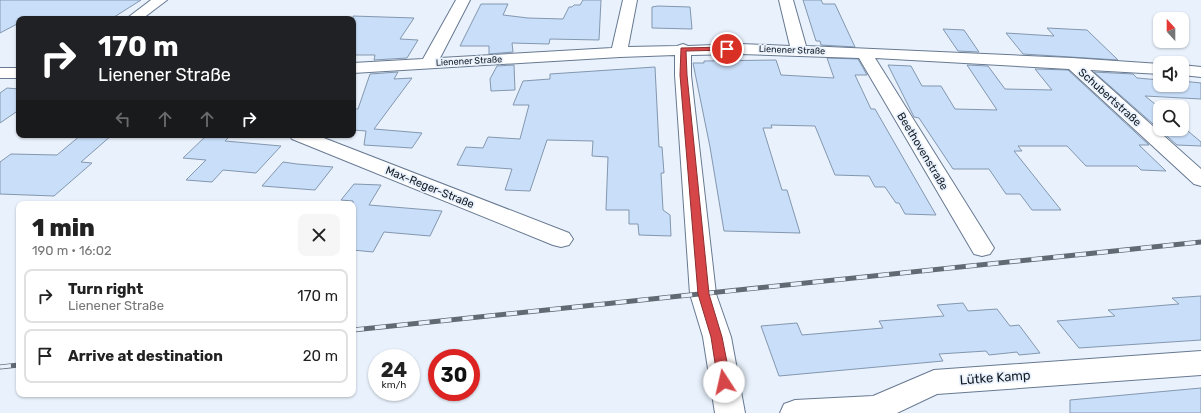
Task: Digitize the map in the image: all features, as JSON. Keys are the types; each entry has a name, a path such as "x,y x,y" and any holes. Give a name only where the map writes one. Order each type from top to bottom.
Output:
{"street":[{"path":"137,16 160,0"},
{"path":"428,63 463,0"},
{"path":"620,52 630,0"},
{"path":"786,0 800,50"},
{"path":"683,49 683,75 704,294 717,337 730,413"},
{"name":"Lienener Straße","path":"356,68 683,49 800,50 1072,63 1153,69"},
{"name":"Beethovenstraße","path":"864,53 982,248"},
{"name":"Schubertstraße","path":"1072,63 1201,180"},
{"path":"1189,71 1201,72"},
{"path":"0,73 16,73"},
{"name":"Max-Reger-Straße","path":"307,138 561,239"},
{"name":"Lütke Kamp","path":"795,413 875,410 934,382 1201,363"}],"building":[{"path":"0,0 141,0 116,16 16,16 16,25 0,33"},
{"path":"583,0 601,0 599,40 550,39 549,44 512,43 513,52 489,54 489,46 460,46 481,4 508,4 503,15 528,18 563,19 569,7 580,5"},
{"path":"803,0 821,0 823,4 835,4 855,47 821,45 820,41 816,41"},
{"path":"652,7 690,7 692,29 652,28"},
{"path":"356,16 414,18 400,39 418,40 407,58 374,60 375,55 356,55"},
{"path":"1047,28 1087,30 1118,60 1023,54 1006,33 1054,36"},
{"path":"943,29 964,30 979,52 958,51"},
{"path":"827,58 858,59 867,75 855,75 871,109 875,109 936,215 905,214 899,203 896,203 885,187 875,187 869,176 835,175 815,126 771,125 772,128 763,128 782,190 787,190 800,233 724,231 710,147 693,63 704,63 704,61 776,60 781,75 834,78"},
{"path":"514,65 515,90 491,91 490,79 497,66"},
{"path":"888,65 911,66 922,86 941,86 955,109 997,110 967,65 988,66 1005,89 1052,90 1035,69 1068,70 1149,145 1139,145 1166,171 1141,170 1137,166 1086,166 1067,146 1018,146 1022,151 1014,151 1061,210 1032,210 1020,194 1006,194 989,169 953,169 919,118 914,117"},
{"path":"655,67 659,147 662,147 664,173 661,173 663,210 670,215 671,236 639,235 638,224 629,224 629,210 606,210 608,157 592,156 593,141 547,140 530,191 505,190 512,169 457,165 466,147 483,148 488,137 520,139 529,105 513,105 523,81 550,79 550,74"},
{"path":"398,72 394,79 412,78 374,129 422,133 412,148 364,145 366,131 356,130 356,109 358,109 370,74"},
{"path":"1094,72 1133,74 1137,78 1153,79 1153,92 1189,92 1189,82 1201,83 1201,99 1145,96 1153,102 1153,124"},
{"path":"7,88 16,89 16,112 0,123 0,93"},
{"path":"1189,132 1201,142 1201,146 1177,145 1167,136 1189,136"},
{"path":"77,138 109,138 81,162 92,163 54,196 0,194 0,162 11,154 57,155"},
{"path":"204,138 228,138 225,141 281,146 256,173 223,170 212,182 186,180 206,160 183,158"},
{"path":"283,162 333,167 315,190 262,186"},
{"path":"354,184 381,185 369,205 442,211 430,236 384,232 373,252 356,250 356,201 341,200"},
{"path":"1201,296 1201,340 1079,348 1057,321 1115,316 1108,310 1179,304 1172,298"},
{"path":"963,303 968,311 997,309 1010,326 1019,325 1040,353 1019,355 1017,352 989,355 986,351 939,354 943,361 779,376 761,326 797,323 802,335 883,328 879,321 944,316 937,305"},
{"path":"1201,388 1201,413 1070,413 1070,400"}],"railway":[{"path":"356,330 1201,242"},
{"path":"0,367 16,365"}],"route":[{"path":"724,382 717,337 704,294 702,280 683,75 683,49 727,49"}]}
